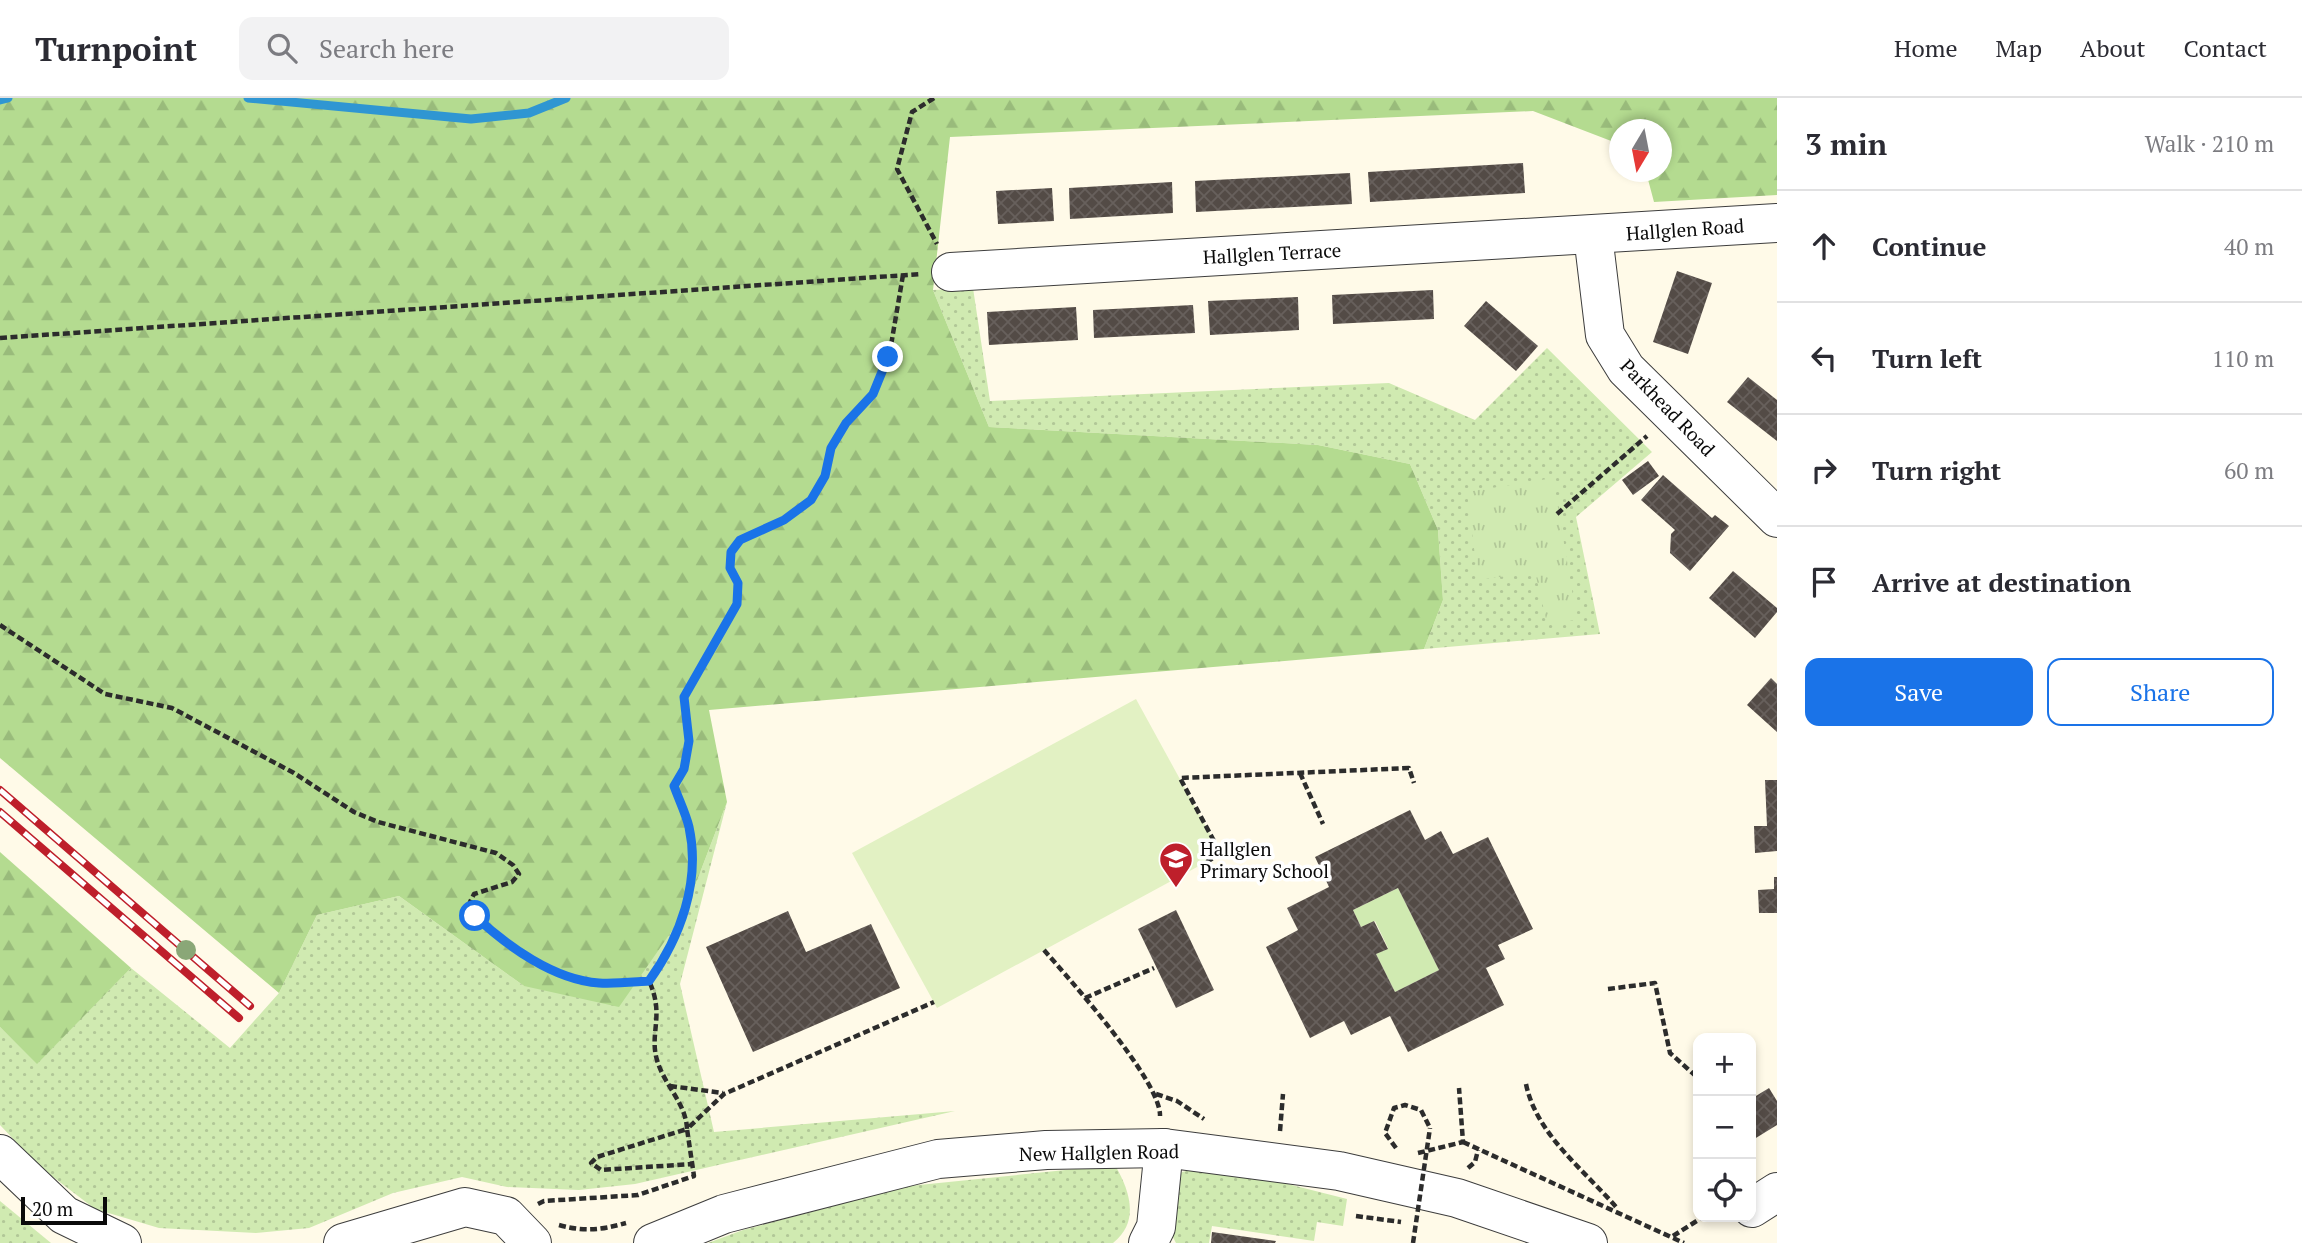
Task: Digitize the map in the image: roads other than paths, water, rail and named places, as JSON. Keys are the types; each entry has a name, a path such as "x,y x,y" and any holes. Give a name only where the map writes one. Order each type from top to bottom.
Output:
{"street":[{"name":"Hallglen Road","path":"1593,235 1777,223"},
{"name":"Hallglen Terrace","path":"951,272 1593,235"},
{"name":"Parkhead Road","path":"1593,235 1605,335 1626,369 1777,518"},
{"name":"New Hallglen Road","path":"653,1243 724,1214 938,1159 1162,1136 1339,1171 1457,1198 1588,1243"},
{"path":"1148,1243 1156,1227 1162,1136"},
{"path":"0,1154 64,1215 122,1243"},
{"path":"1756,1205 1777,1192"},
{"path":"343,1243 465,1207 506,1216 532,1226"}],"waterway":[{"path":"0,100 8,98"},
{"path":"248,98 471,119 529,113 566,98"}],"railway":[{"path":"0,790 250,1006"},
{"path":"0,812 239,1018"}],"place":[{"name":"Hallglen Primary School","path":"1176,889"}]}
